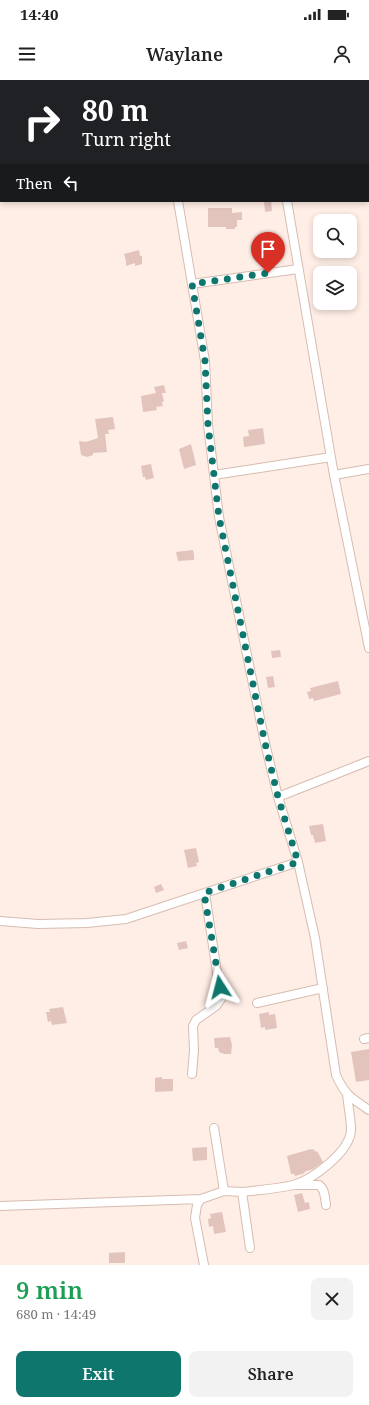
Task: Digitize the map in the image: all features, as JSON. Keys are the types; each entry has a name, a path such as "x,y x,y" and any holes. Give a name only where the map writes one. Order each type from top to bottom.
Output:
{"street":[{"path":"178,202 205,361 208,425 221,525 265,743 278,797 298,862 315,938 336,1075 347,1094 353,1100 369,1110"},
{"path":"287,202 330,457 369,648"},
{"path":"192,284 298,269"},
{"path":"214,475 330,457"},
{"path":"334,475 369,469"},
{"path":"278,797 369,761"},
{"path":"0,921 38,924 87,923 126,919 298,862"},
{"path":"192,1074 194,1050 193,1026 196,1020 216,1006 221,999 204,893"},
{"path":"257,1003 323,988"},
{"path":"294,1185 317,1173 329,1164 345,1146 351,1132 347,1094"},
{"path":"214,1128 224,1191"},
{"path":"0,1206 201,1199 224,1191 242,1192 294,1185 322,1186 326,1205"},
{"path":"242,1192 250,1248"},
{"path":"201,1199 197,1205 195,1218 204,1265"}],"building":[{"path":"264,202 271,202 272,211 265,212"},
{"path":"208,208 232,208 232,213 242,212 242,220 237,220 237,227 235,227 235,229 226,229 226,227 208,227"},
{"path":"139,250 140,256 142,256 142,264 135,266 135,263 126,266 124,254"},
{"path":"164,385 166,393 162,393 164,401 162,402 163,406 156,407 157,410 143,412 141,396 156,393 154,387"},
{"path":"113,417 115,429 108,430 109,434 105,434 107,452 93,453 93,455 87,457 81,455 79,441 86,442 98,438 95,419"},
{"path":"263,428 265,444 244,447 243,437 249,436 248,430"},
{"path":"191,444 196,465 184,469 179,449"},
{"path":"151,464 154,478 146,480 145,477 143,477 141,466"},
{"path":"193,550 194,560 178,561 176,552"},
{"path":"280,650 281,657 272,658 271,651"},
{"path":"273,676 275,687 268,688 266,677"},
{"path":"338,681 341,694 314,701 313,698 309,699 307,692 311,691 310,688"},
{"path":"323,824 326,841 315,843 309,826"},
{"path":"196,848 199,862 196,863 197,866 188,868 184,850"},
{"path":"161,884 164,890 156,893 154,887"},
{"path":"186,941 188,948 179,950 177,943"},
{"path":"63,1007 67,1023 52,1025 51,1021 48,1022 46,1012 50,1012 49,1009"},
{"path":"269,1012 269,1015 275,1014 277,1028 265,1030 265,1027 261,1028 259,1014"},
{"path":"230,1037 232,1045 231,1054 224,1054 219,1052 218,1048 215,1048 214,1038"},
{"path":"369,1049 369,1080 356,1082 351,1052"},
{"path":"162,1077 162,1079 173,1079 173,1091 155,1092 155,1078"},
{"path":"207,1147 207,1160 193,1161 192,1148"},
{"path":"314,1149 315,1152 317,1151 323,1162 313,1169 304,1172 305,1173 295,1176 294,1174 291,1174 287,1156"},
{"path":"302,1193 305,1203 309,1202 310,1209 298,1212 294,1195"},
{"path":"222,1212 226,1232 214,1234 213,1226 209,1227 208,1219 211,1218 210,1214"},
{"path":"125,1252 125,1263 109,1263 109,1253"}],"route":[{"path":"220,987 204,893 298,862 278,797 265,743 219,517 208,425 205,361 192,284 268,273"}]}
